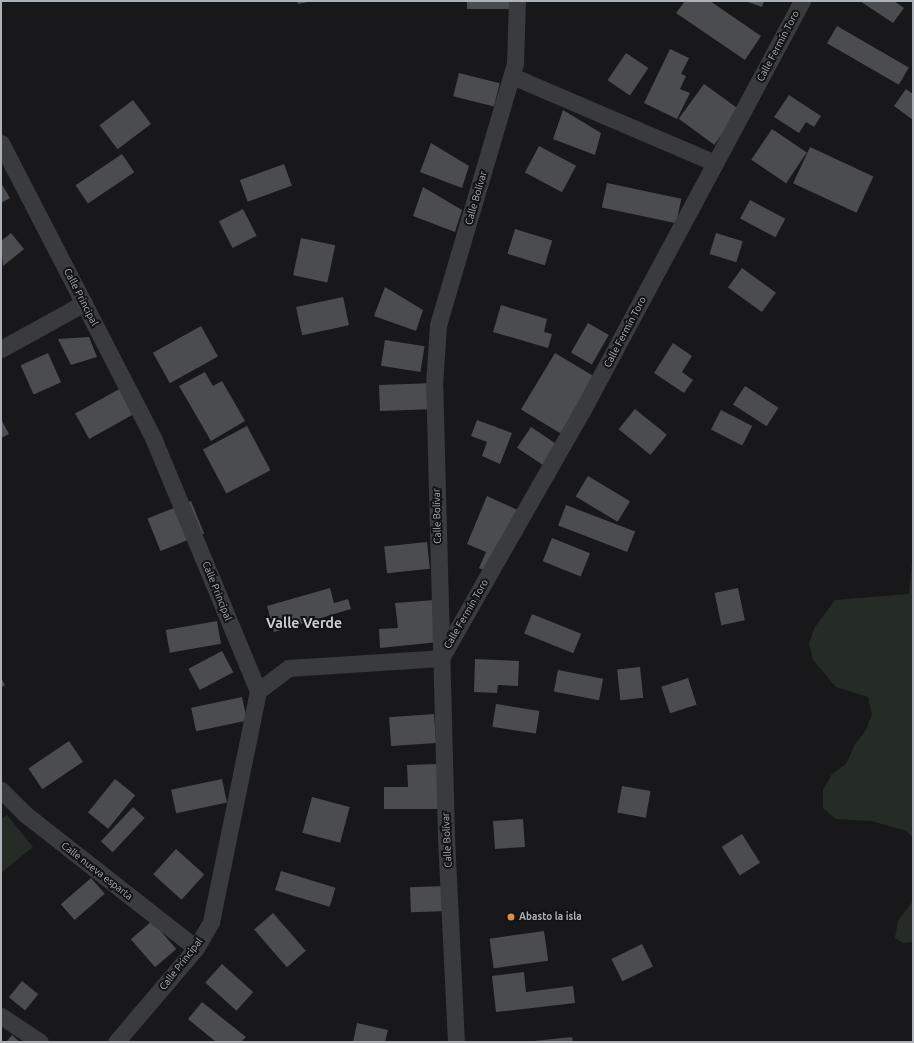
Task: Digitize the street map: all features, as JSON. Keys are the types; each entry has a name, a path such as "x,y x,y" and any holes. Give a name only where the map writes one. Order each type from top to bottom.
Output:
{"street":[{"name":"Calle Bolívar","path":"456,1042 446,835 434,385 438,325 515,64 517,1"},
{"name":"Calle Fermín Toro","path":"441,658 582,413 802,1"},
{"path":"512,76 715,163"},
{"name":"Calle Principal","path":"1,143 154,440 258,691 211,922 196,948 116,1042"},
{"path":"1,349 84,303"},
{"path":"258,691 288,668 441,658"},
{"name":"Calle nueva esparta","path":"1,790 25,814 196,948"},
{"path":"1,1016 40,1042"}],"shaded area":[{"path":"912,562 913,838 907,831 871,821 836,819 823,808 823,790 832,774 846,764 855,744 866,730 872,714 868,697 836,687 813,660 809,643 815,627 835,600 909,594"},
{"path":"7,815 33,847 1,873 1,819"},
{"path":"913,901 913,942 903,943 895,938 898,921"}],"building":[{"path":"297,1 308,1 308,2 298,4"},
{"path":"467,1 517,1 517,9 467,9"},
{"path":"685,1 710,1 761,36 745,60 676,13"},
{"path":"745,1 764,1 762,7"},
{"path":"860,1 894,1 904,8 893,23"},
{"path":"837,26 909,68 899,85 827,43"},
{"path":"670,49 689,58 681,74 686,76 680,89 690,93 677,119 644,103"},
{"path":"626,53 648,68 630,95 608,80"},
{"path":"459,73 500,83 494,106 453,96"},
{"path":"704,84 740,110 714,145 679,119"},
{"path":"906,89 913,94 913,120 894,106"},
{"path":"789,95 821,116 814,127 806,122 799,133 774,117"},
{"path":"133,100 151,124 118,149 99,125"},
{"path":"563,110 601,133 595,155 553,139"},
{"path":"772,129 807,152 786,183 751,160"},
{"path":"431,143 469,166 462,188 420,172"},
{"path":"539,146 576,166 562,192 525,172"},
{"path":"810,147 873,177 857,213 793,183"},
{"path":"122,154 134,172 88,204 76,185"},
{"path":"284,164 292,186 248,202 240,180"},
{"path":"1,183 10,198 1,203"},
{"path":"607,183 681,199 676,223 602,207"},
{"path":"423,187 462,210 455,232 413,216"},
{"path":"750,200 785,219 775,237 740,219"},
{"path":"243,209 257,236 233,248 219,221"},
{"path":"515,229 552,240 545,265 507,254"},
{"path":"11,233 24,249 3,266 1,241"},
{"path":"716,233 743,241 736,262 710,254"},
{"path":"301,238 335,245 327,282 293,275"},
{"path":"742,268 776,293 762,312 728,287"},
{"path":"385,287 423,310 416,331 374,316"},
{"path":"343,297 349,325 302,335 296,307"},
{"path":"501,305 547,319 544,332 552,334 548,348 493,332"},
{"path":"588,323 609,335 592,364 571,352"},
{"path":"201,326 218,357 170,383 153,353"},
{"path":"89,337 97,357 71,365 58,339"},
{"path":"385,340 425,346 420,372 381,366"},
{"path":"673,343 692,356 682,372 693,380 684,393 654,373"},
{"path":"48,353 61,382 34,394 21,365"},
{"path":"555,353 602,381 568,438 521,410"},
{"path":"205,372 213,386 222,381 245,421 211,441 179,386"},
{"path":"132,382 146,407 89,439 75,414"},
{"path":"435,383 436,409 380,411 379,385"},
{"path":"745,386 779,408 767,426 733,404"},
{"path":"635,409 667,435 651,455 619,429"},
{"path":"721,410 752,426 742,445 711,430"},
{"path":"1,419 9,434 1,438"},
{"path":"477,420 512,433 500,464 482,456 487,442 471,436"},
{"path":"247,426 270,470 226,494 203,449"},
{"path":"531,427 564,449 550,470 517,448"},
{"path":"588,476 630,501 618,522 576,497"},
{"path":"487,496 520,511 493,574 479,568 486,552 467,544"},
{"path":"191,501 204,533 161,551 147,519"},
{"path":"566,505 635,532 627,552 558,526"},
{"path":"552,538 590,553 581,577 543,561"},
{"path":"427,542 430,569 387,573 384,546"},
{"path":"330,588 334,603 348,599 351,609 274,632 267,606"},
{"path":"738,588 745,620 721,625 715,593"},
{"path":"435,600 439,642 380,648 379,629 398,628 395,603"},
{"path":"532,614 581,634 573,653 524,633"},
{"path":"217,621 221,644 170,653 166,630"},
{"path":"222,651 233,672 200,690 188,669"},
{"path":"475,659 519,661 518,686 498,685 497,693 474,692"},
{"path":"640,667 643,698 620,700 617,669"},
{"path":"558,670 603,679 599,700 554,692"},
{"path":"1,678 5,685 1,688"},
{"path":"688,678 697,705 670,713 661,687"},
{"path":"242,697 247,720 196,731 191,708"},
{"path":"496,704 539,711 536,734 492,727"},
{"path":"434,714 436,743 391,746 389,717"},
{"path":"69,741 83,762 42,789 28,768"},
{"path":"438,764 439,809 384,809 384,787 408,787 407,765"},
{"path":"115,779 135,795 108,829 88,812"},
{"path":"222,779 227,802 176,813 171,790"},
{"path":"622,786 651,791 646,818 617,813"},
{"path":"312,797 350,807 340,843 302,833"},
{"path":"133,807 145,818 113,852 101,841"},
{"path":"523,819 525,847 495,849 493,821"},
{"path":"742,834 760,863 740,876 722,847"},
{"path":"176,849 204,874 181,900 153,874"},
{"path":"281,871 336,888 330,907 275,890"},
{"path":"91,878 105,894 75,920 61,904"},
{"path":"447,886 448,911 411,912 410,887"},
{"path":"273,913 306,951 287,967 254,929"},
{"path":"152,921 176,949 155,967 131,939"},
{"path":"544,931 548,961 494,968 490,939"},
{"path":"642,944 653,966 622,981 611,959"},
{"path":"222,964 253,992 236,1011 205,983"},
{"path":"524,972 526,992 573,986 575,1003 496,1012 492,976"},
{"path":"22,981 38,994 25,1011 9,997"},
{"path":"202,1002 246,1037 241,1042 216,1042 188,1019"},
{"path":"357,1023 388,1030 385,1042 353,1042"},
{"path":"12,1035 20,1042 6,1042"},
{"path":"572,1037 573,1042 534,1042 534,1041"}],"place":[{"name":"Abasto la isla","path":"511,917"}],"district":[{"name":"Valle Verde","path":"304,623"}]}
